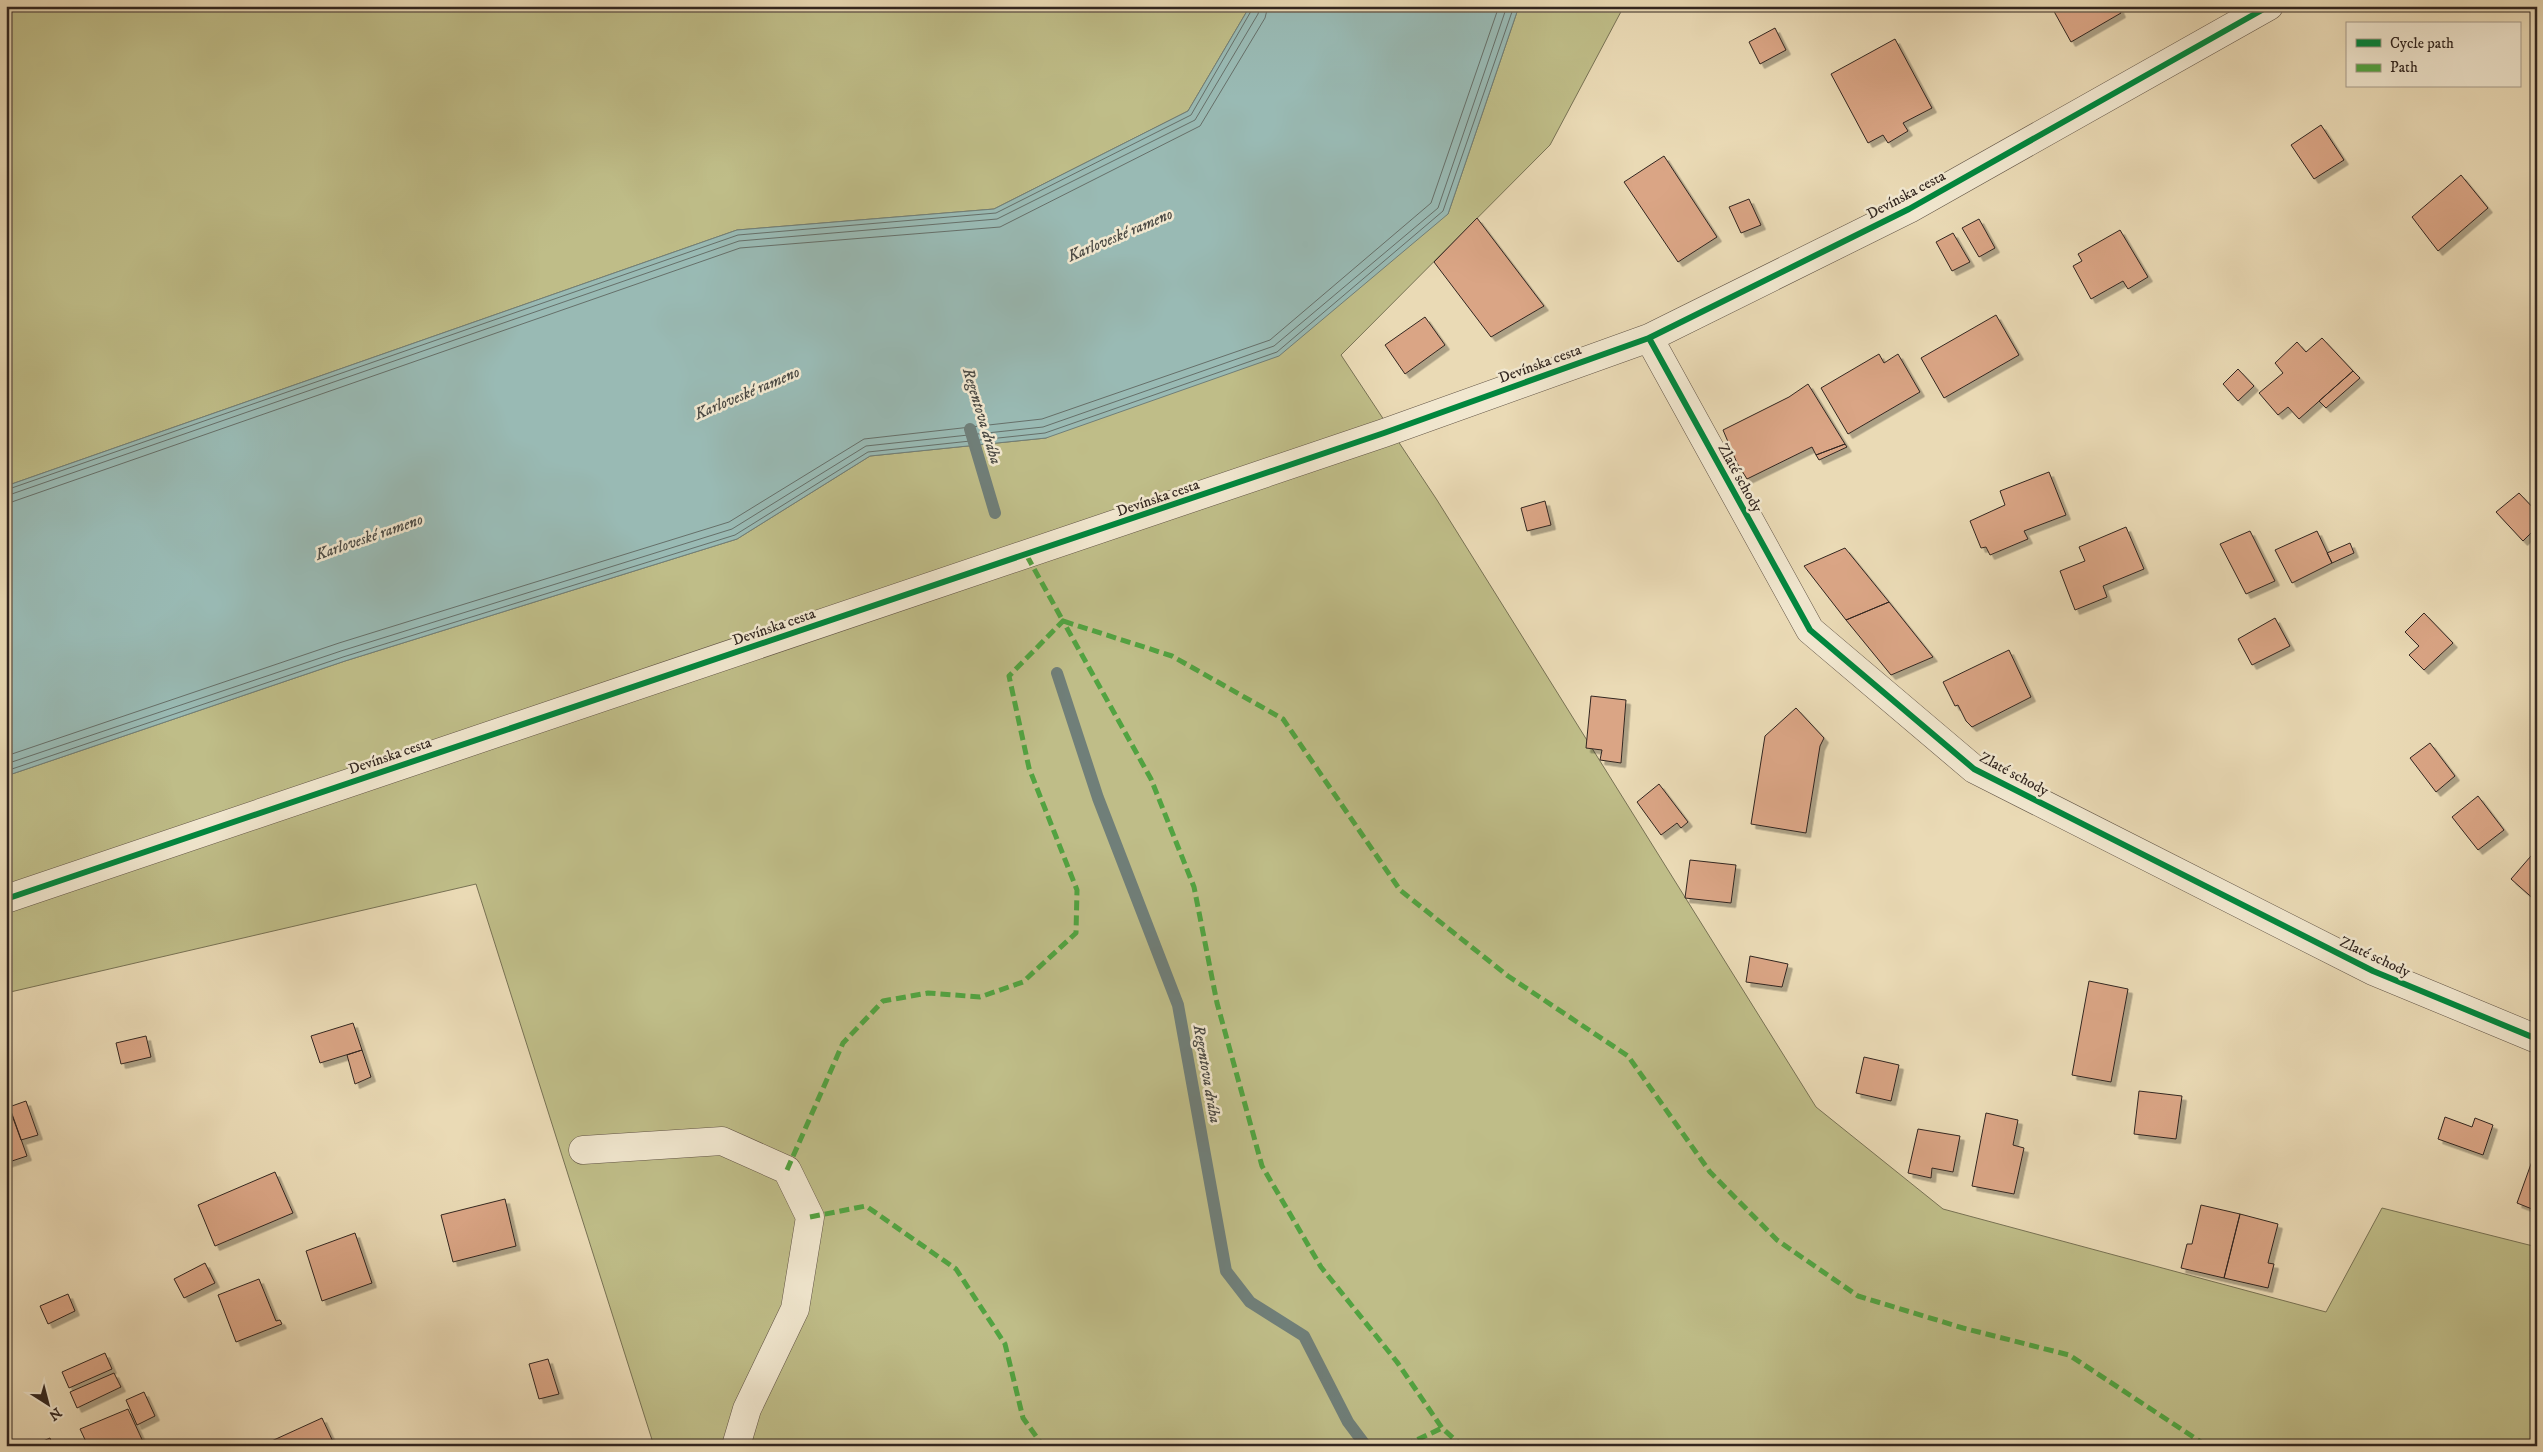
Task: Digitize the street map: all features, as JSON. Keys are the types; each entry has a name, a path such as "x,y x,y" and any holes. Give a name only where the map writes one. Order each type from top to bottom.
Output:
{"street":[{"name":"Devínska cesta","path":"6,899 1177,504 1384,433 1649,338 1909,209 2269,6"},
{"name":"Zlaté schody","path":"1649,338 1810,630 1974,769 2372,971 2537,1039"},
{"path":"583,1150 722,1141 787,1170 810,1217 795,1309 747,1409 736,1446"}],"shaded area":[{"path":"6,6 1250,6 1188,111 994,209 737,230 6,486"},
{"path":"1519,6 1624,6 1550,145 1341,355 1437,500 1816,1107 1943,1209 2326,1312 2382,1208 2537,1247 2537,1446 654,1446 476,884 6,993 6,776 345,661 737,539 870,456 1046,438 1448,214"}],"water":[{"name":"Karloveské rameno","path":"1250,6 1519,6 1448,214 1279,356 1046,438 870,456 737,539 345,661 6,776 6,486 737,230 994,209 1188,111"}],"building":[{"path":"2051,6 2118,6 2121,13 2071,42"},
{"path":"1775,28 1786,50 1760,64 1749,42"},
{"path":"1895,39 1932,108 1903,123 1908,131 1888,143 1883,135 1868,143 1831,74"},
{"path":"2321,125 2344,160 2314,179 2291,145"},
{"path":"1664,156 1717,237 1678,262 1624,182"},
{"path":"2461,175 2488,208 2438,251 2412,217"},
{"path":"1749,199 1761,225 1741,233 1729,207"},
{"path":"1477,218 1544,306 1491,337 1434,262"},
{"path":"1979,219 1995,248 1979,257 1962,228"},
{"path":"2120,230 2148,277 2128,289 2123,281 2091,299 2073,266 2082,261 2078,254"},
{"path":"1953,233 1970,262 1952,271 1936,242"},
{"path":"1996,315 2019,355 1944,398 1921,358"},
{"path":"1425,317 1445,345 1405,374 1385,345"},
{"path":"2322,338 2353,371 2299,419 2288,407 2278,415 2259,393 2283,373 2275,363 2297,342 2306,352"},
{"path":"1879,354 1884,363 1898,354 1920,392 1848,434 1821,388"},
{"path":"2238,369 2254,386 2238,401 2223,384"},
{"path":"2353,371 2360,378 2326,408 2319,401"},
{"path":"1808,384 1845,444 1816,455 1812,447 1747,479 1737,463 1723,430 1789,397"},
{"path":"1845,444 1847,447 1819,460 1816,455"},
{"path":"2049,472 2066,515 2024,531 2028,539 1990,555 1986,547 1981,548 1970,521 2005,505 2000,491"},
{"path":"2519,493 2537,512 2537,527 2523,541 2496,512"},
{"path":"1545,501 1551,525 1527,531 1521,508"},
{"path":"2126,527 2144,569 2103,586 2107,597 2075,610 2060,571 2085,561 2079,547"},
{"path":"2250,531 2275,581 2246,594 2220,544"},
{"path":"2317,531 2332,563 2292,583 2275,550"},
{"path":"2350,543 2354,553 2332,563 2327,553"},
{"path":"1845,548 1889,602 1846,620 1804,566"},
{"path":"1889,602 1933,657 1891,675 1846,620"},
{"path":"2424,613 2453,643 2424,670 2409,655 2419,646 2405,632"},
{"path":"2275,618 2290,646 2252,665 2238,639"},
{"path":"2009,650 2031,697 1972,727 1966,721 1958,705 1955,706 1943,682"},
{"path":"1591,696 1626,700 1621,763 1600,760 1602,750 1586,748"},
{"path":"1796,708 1824,738 1820,746 1806,833 1751,824 1765,736"},
{"path":"2430,743 2455,776 2436,792 2410,758"},
{"path":"1659,784 1688,822 1681,828 1677,823 1661,835 1637,802"},
{"path":"2478,796 2504,830 2478,850 2452,817"},
{"path":"2537,849 2537,902 2511,879"},
{"path":"1690,860 1736,865 1731,903 1685,898"},
{"path":"1750,956 1788,964 1782,987 1746,982"},
{"path":"2089,981 2128,989 2111,1082 2072,1075"},
{"path":"353,1023 362,1050 320,1063 311,1036"},
{"path":"146,1036 151,1057 121,1064 116,1043"},
{"path":"362,1050 371,1077 355,1084 347,1055"},
{"path":"1864,1057 1899,1065 1891,1101 1856,1093"},
{"path":"2139,1091 2182,1096 2176,1139 2134,1134"},
{"path":"6,1097 27,1156 6,1163"},
{"path":"26,1101 38,1135 21,1140 9,1107"},
{"path":"1986,1113 2018,1120 2013,1145 2024,1148 2014,1194 1972,1186"},
{"path":"2445,1117 2472,1127 2475,1118 2493,1125 2483,1155 2438,1139"},
{"path":"1918,1129 1960,1136 1953,1172 1932,1168 1931,1178 1908,1173"},
{"path":"2537,1151 2537,1211 2517,1203"},
{"path":"275,1172 293,1213 215,1246 198,1205"},
{"path":"505,1199 516,1246 453,1262 441,1215"},
{"path":"2201,1205 2240,1214 2224,1278 2181,1268 2187,1244 2192,1244"},
{"path":"2240,1214 2278,1224 2268,1263 2274,1264 2268,1288 2224,1278"},
{"path":"355,1233 372,1283 322,1301 306,1251"},
{"path":"205,1263 215,1283 184,1298 174,1279"},
{"path":"259,1279 276,1321 280,1320 282,1324 236,1342 218,1295"},
{"path":"68,1294 75,1311 48,1324 40,1306"},
{"path":"105,1353 112,1369 69,1388 62,1372"},
{"path":"548,1359 559,1394 539,1399 529,1364"},
{"path":"114,1373 121,1387 77,1408 70,1392"},
{"path":"144,1392 155,1416 137,1425 126,1400"},
{"path":"128,1409 145,1446 88,1446 80,1429"},
{"path":"322,1418 335,1446 266,1446 265,1444"},
{"path":"50,1438 53,1446 32,1446"}],"waterway":[{"name":"Regentova dráha","path":"970,429 995,513"},
{"name":"Regentova dráha","path":"1057,673 1098,798 1178,1005 1226,1271 1250,1302 1304,1336 1348,1422 1366,1446"}],"marked path":[{"path":"1027,556 1063,621 1172,656 1283,719 1400,890 1508,976 1628,1056 1710,1172 1777,1240 1858,1296 1963,1328 2069,1355 2207,1446"},
{"path":"787,1170 843,1043 883,1001 928,993 980,997 1023,982 1076,933 1077,890 1029,768 1009,676 1063,621 1151,779 1194,887 1217,1003 1262,1166 1321,1267 1397,1362 1442,1428 1462,1446"},
{"path":"810,1217 866,1206 956,1269 1005,1344 1023,1418 1043,1446"},
{"path":"1404,1446 1442,1428"}],"cycle path":[{"path":"6,899 1384,433 1649,338 1909,209 2269,6"},
{"path":"1649,338 1810,630 1974,769 2373,971 2537,1039"}]}
